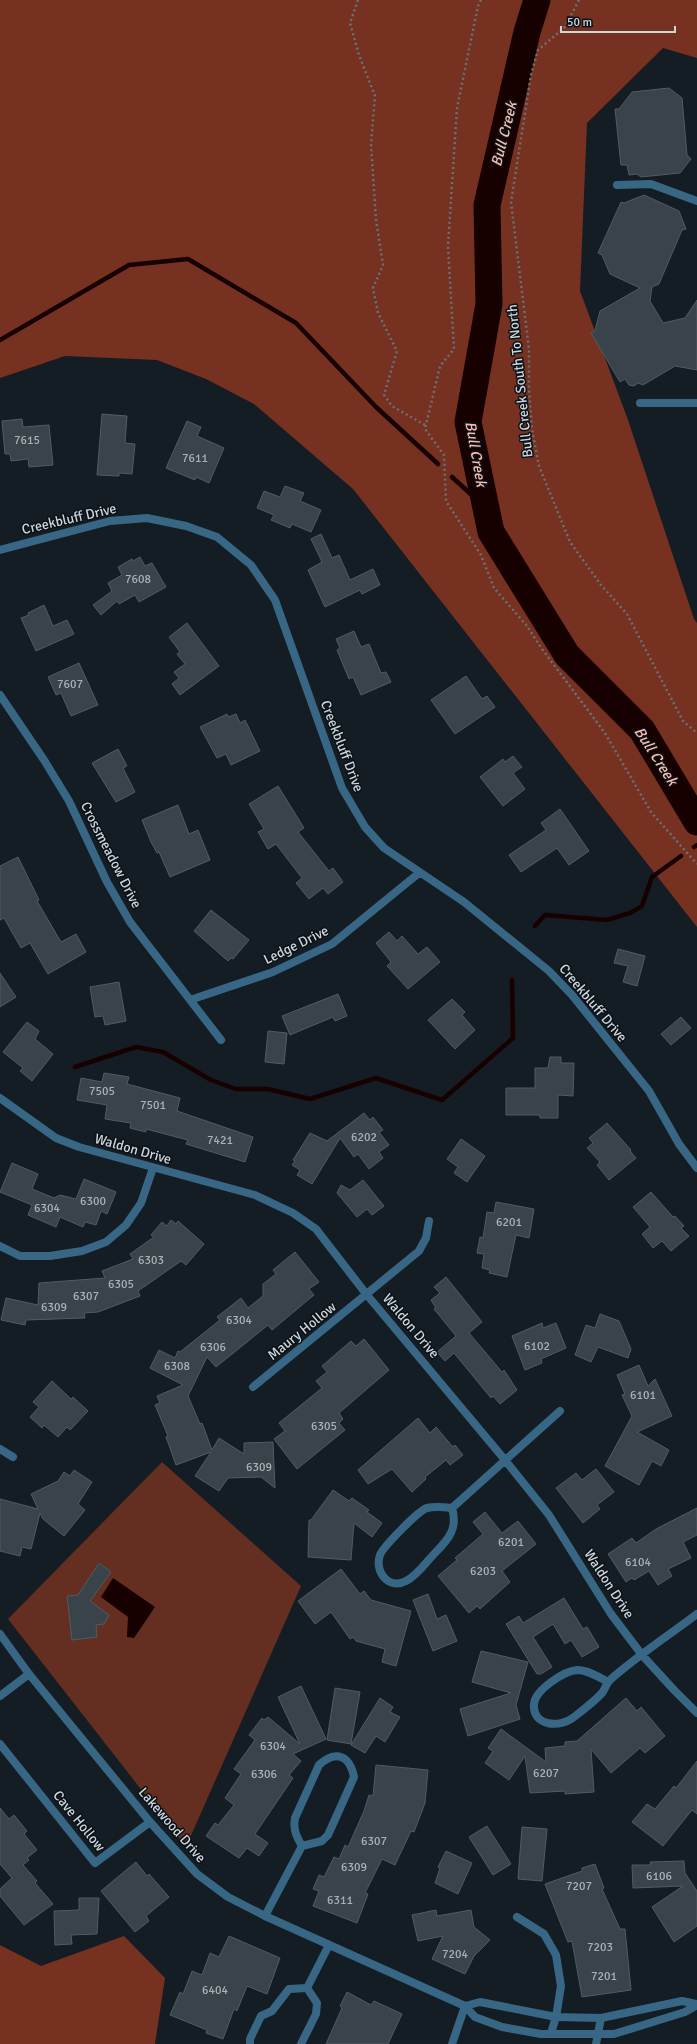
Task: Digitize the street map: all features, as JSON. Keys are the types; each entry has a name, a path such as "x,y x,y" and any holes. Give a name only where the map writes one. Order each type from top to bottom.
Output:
{"street":[{"path":"616,185 651,184 697,201"},
{"path":"640,403 697,403"},
{"name":"Creekbluff Drive","path":"0,550 110,521 147,518 186,526 217,537 251,565 275,600 342,788 353,810 365,827 384,848 464,902 549,971 572,995 649,1091 679,1144 697,1168"},
{"name":"Crossmeadow Drive","path":"0,695 44,760 69,801 107,882 130,922 221,1040"},
{"name":"Ledge Drive","path":"190,1000 273,972 332,944 420,873"},
{"name":"Waldon Drive","path":"0,1098 56,1138 79,1147 153,1168 255,1194 293,1213 316,1229 367,1295 549,1515 611,1614 642,1655 697,1713"},
{"path":"0,1246 20,1256 50,1256 82,1251 106,1242 126,1225 141,1203 153,1168"},
{"name":"Maury Hollow","path":"253,1387 419,1251 426,1238 429,1221"},
{"path":"452,1508 455,1519 449,1539 408,1580 399,1584 389,1581 381,1575 378,1566 380,1554 414,1516 426,1508 452,1508 560,1411"},
{"path":"0,1449 13,1457"},
{"path":"608,1682 588,1672 577,1670 565,1674 551,1682 537,1695 534,1702 534,1711 537,1718 548,1724 560,1724 572,1719 596,1700 608,1682 697,1614"},
{"name":"Lakewood Drive","path":"0,1634 29,1674 150,1822 197,1874 228,1897 265,1916 465,2006 475,2017 502,2027 542,2034 614,2034 685,2012 697,2004"},
{"path":"0,1696 29,1674"},
{"name":"Cave Hollow","path":"0,1744 95,1863 150,1822"},
{"path":"265,1916 302,1846 322,1841 328,1835 354,1777 352,1767 347,1760 333,1756 325,1759 319,1765 295,1818 294,1825 296,1836 302,1846"},
{"path":"517,1917 544,1934 556,1955 561,1986 556,2017 551,2034"},
{"path":"307,1988 329,1945"},
{"path":"250,2044 250,2039 261,2016 272,2011 289,1990 307,1988"},
{"path":"301,2044 316,2014 317,2002 307,1988"},
{"name":"Lakewood Drive","path":"465,2006 480,2002 556,2017 601,2018 682,2002 697,2004"},
{"path":"452,2044 465,2006"},
{"path":"596,2044 601,2018"}],"path":[{"path":"358,0 350,23 359,55 375,96 372,144 376,220 382,265 373,288 378,313 397,351 384,395 392,406 425,425"},
{"path":"482,0 478,6 457,108 448,246 454,349 440,366 424,428 444,455 446,501 481,555 494,588 528,626 542,649 605,733 651,812 697,864"},
{"name":"Bull Creek South To North","path":"579,0 564,28 538,50 531,75 511,202 529,349 529,390 532,429 539,466 570,542 597,579 627,614 682,721 697,733"}],"shaded area":[{"path":"0,0 697,0 697,58 663,48 587,123 580,291 628,420 694,619 697,623 697,927 353,489 254,404 206,379 157,360 65,356 0,378"},
{"path":"162,1462 301,1586 186,1847 8,1619"},
{"path":"113,1578 155,1607 134,1638 127,1637 128,1617 101,1597"},
{"path":"124,1936 165,1978 155,2044 0,2044 0,1945 41,1966"}],"building":[{"path":"669,88 682,98 687,155 691,159 680,173 641,177 637,174 629,175 627,165 621,165 615,109 619,109 632,92"},
{"path":"644,195 679,211 686,229 682,230 659,284 652,287 650,301 663,323 685,318 697,300 697,370 675,366 643,385 638,383 634,386 629,385 625,379 620,382 591,333 595,330 600,311 640,288 610,274 602,255 598,253 621,202 624,203"},
{"path":"102,414 127,416 125,443 135,444 132,474 119,473 119,476 97,475"},
{"path":"22,419 23,427 49,425 53,465 29,467 28,459 11,461 10,454 5,454 2,421"},
{"path":"187,421 201,427 197,436 224,448 209,483 196,477 195,480 166,468"},
{"path":"285,486 304,493 300,501 321,510 311,532 292,524 290,528 271,520 274,515 257,508 264,491 280,497"},
{"path":"321,534 332,558 339,555 350,580 373,569 380,585 362,594 360,590 325,607 308,570 322,562 311,539"},
{"path":"140,557 145,566 152,563 166,587 139,602 135,595 119,604 117,601 101,615 93,605 112,591 108,583 122,575 118,567 132,559 133,561"},
{"path":"44,605 53,626 67,620 74,634 36,651 21,618 29,615 28,613"},
{"path":"187,623 219,666 180,695 172,684 179,678 174,672 185,664 177,654 180,652 169,637"},
{"path":"354,631 361,647 369,644 381,673 386,672 391,682 361,695 353,677 349,679 337,650 340,648 336,639"},
{"path":"79,663 98,705 71,716 61,693 56,695 48,677"},
{"path":"466,676 482,699 487,696 495,707 455,734 431,700"},
{"path":"227,714 228,717 236,714 240,723 245,720 260,751 231,765 226,754 217,758 200,727"},
{"path":"118,749 127,766 123,768 135,792 116,802 92,763"},
{"path":"513,756 522,767 513,773 525,789 503,806 480,777 503,759 505,762"},
{"path":"278,786 304,828 298,832 329,871 333,868 343,882 328,894 323,888 309,899 296,883 302,878 276,844 268,849 258,832 264,829 249,804"},
{"path":"178,805 189,834 198,830 210,860 170,877 159,852 157,853 151,842 142,820"},
{"path":"560,809 589,851 569,865 557,848 521,872 509,855 546,830 541,823"},
{"path":"18,857 39,900 37,901 61,942 76,934 86,952 48,974 30,943 21,948 4,918 0,920 0,866"},
{"path":"211,910 249,940 233,959 231,958 228,961 194,931"},
{"path":"389,932 397,941 402,936 418,954 427,947 440,962 408,989 387,966 391,962 376,943"},
{"path":"618,949 645,956 637,986 623,982 628,966 614,963"},
{"path":"0,973 16,997 0,1007"},
{"path":"119,982 126,1021 105,1025 103,1016 95,1017 90,987"},
{"path":"338,994 347,1016 335,1021 333,1017 290,1035 282,1016"},
{"path":"452,999 465,1012 462,1015 475,1030 455,1049 428,1020"},
{"path":"681,1017 691,1028 671,1045 661,1034"},
{"path":"27,1022 39,1031 35,1039 53,1054 32,1081 20,1071 23,1068 3,1052"},
{"path":"268,1031 287,1033 284,1064 265,1062"},
{"path":"550,1057 561,1057 561,1063 574,1063 573,1096 558,1095 558,1118 540,1118 540,1115 506,1115 506,1088 535,1088 535,1068 548,1068"},
{"path":"104,1073 129,1077 127,1084 180,1098 177,1111 253,1137 245,1162 186,1144 188,1140 146,1129 146,1132 130,1128 131,1123 105,1119 107,1105 77,1100 81,1078 102,1082"},
{"path":"364,1113 370,1120 373,1117 383,1130 379,1132 389,1145 379,1152 383,1158 369,1169 358,1154 354,1157 340,1138 312,1184 297,1175 300,1170 292,1165 295,1161 293,1160 310,1133 327,1141"},
{"path":"607,1123 631,1150 630,1151 636,1158 609,1180 597,1165 600,1162 587,1148 593,1143 589,1138"},
{"path":"461,1139 485,1156 467,1182 454,1173 458,1167 447,1159"},
{"path":"12,1163 38,1174 32,1189 54,1198 60,1195 76,1199 84,1179 116,1192 107,1214 101,1211 96,1225 85,1222 83,1227 60,1217 56,1227 28,1215 32,1205 0,1192"},
{"path":"363,1180 384,1206 372,1215 367,1209 357,1217 337,1193 341,1185 350,1190"},
{"path":"651,1192 673,1217 675,1216 684,1226 681,1228 689,1236 671,1251 662,1241 653,1248 642,1234 650,1227 633,1207"},
{"path":"496,1202 534,1209 529,1238 516,1235 507,1277 489,1273 490,1270 482,1268 484,1254 477,1253 480,1237 483,1238 487,1212 494,1213"},
{"path":"171,1220 176,1224 178,1221 204,1244 186,1265 181,1261 138,1291 140,1296 98,1312 84,1313 85,1318 26,1320 25,1325 1,1320 6,1298 38,1305 39,1283 105,1278 102,1271 133,1259 130,1254 154,1237 151,1235 162,1222 167,1226"},
{"path":"295,1252 319,1282 309,1289 314,1295 272,1330 268,1325 216,1367 207,1357 188,1396 200,1424 202,1423 212,1450 219,1438 244,1454 244,1443 273,1442 275,1488 261,1477 228,1478 219,1491 195,1476 211,1452 176,1465 166,1437 168,1436 155,1405 160,1403 157,1396 183,1385 150,1368 159,1350 175,1358 178,1351 180,1352 220,1320 217,1317 241,1298 248,1308 263,1296 263,1284 276,1274 273,1270"},
{"path":"446,1277 482,1322 469,1333 502,1372 504,1370 517,1390 500,1404 493,1396 491,1398 454,1353 445,1361 437,1352 456,1336 434,1309 436,1308 431,1300 440,1293 434,1287"},
{"path":"600,1314 619,1321 631,1349 628,1358 598,1347 591,1362 575,1355 586,1325 595,1328"},
{"path":"542,1323 543,1328 556,1323 566,1348 541,1359 542,1363 525,1370 512,1336"},
{"path":"364,1339 389,1370 339,1413 343,1419 339,1423 345,1430 297,1469 274,1439 285,1431 279,1423 322,1388 316,1381 327,1372 322,1366 351,1341 356,1346"},
{"path":"639,1365 648,1386 655,1379 672,1416 637,1432 669,1450 661,1466 652,1461 639,1485 605,1466 632,1416 622,1395 625,1394 617,1375"},
{"path":"52,1381 71,1399 73,1397 88,1411 70,1430 67,1427 58,1437 44,1425 42,1428 30,1417 39,1407 33,1402"},
{"path":"418,1418 430,1433 436,1427 453,1447 455,1445 463,1455 450,1465 446,1460 425,1477 426,1479 412,1492 392,1469 368,1484 358,1470"},
{"path":"596,1469 614,1492 597,1505 600,1509 583,1523 556,1488 576,1473 582,1480"},
{"path":"74,1470 92,1482 78,1504 85,1510 64,1536 43,1519 40,1513 31,1549 22,1547 20,1556 0,1551 0,1499 38,1509 31,1494 58,1481 64,1472 70,1476"},
{"path":"333,1490 349,1501 352,1498 369,1510 367,1512 382,1523 372,1537 354,1523 351,1560 308,1557 309,1520 311,1520"},
{"path":"697,1508 697,1535 683,1542 691,1558 668,1569 672,1576 658,1585 649,1571 634,1580 632,1578 626,1582 608,1554 632,1538 636,1543 656,1529"},
{"path":"485,1512 502,1533 518,1521 536,1544 502,1571 510,1582 480,1609 477,1606 469,1613 438,1576 457,1560 455,1558 483,1534 473,1522"},
{"path":"99,1563 111,1572 90,1601 109,1615 104,1624 96,1625 97,1637 72,1640 67,1596 78,1595"},
{"path":"341,1569 360,1594 364,1591 371,1600 411,1611 396,1666 382,1662 385,1649 356,1641 353,1637 350,1639 331,1612 315,1624 298,1601"},
{"path":"428,1594 437,1619 446,1615 457,1641 433,1651 413,1600"},
{"path":"564,1598 583,1629 587,1627 599,1647 582,1657 571,1640 565,1644 553,1624 533,1637 552,1667 541,1674 537,1674 506,1624 519,1616 523,1623"},
{"path":"481,1651 528,1662 516,1705 520,1719 468,1736 460,1709 511,1693 472,1682"},
{"path":"301,1686 326,1739 293,1754 301,1761 289,1775 293,1778 255,1834 268,1843 259,1856 247,1848 239,1858 206,1836 215,1823 218,1825 234,1805 225,1798 241,1774 234,1769 255,1740 249,1735 262,1718 264,1720 268,1717 300,1744 278,1697"},
{"path":"335,1688 360,1692 351,1744 327,1740"},
{"path":"380,1698 393,1707 390,1712 400,1717 385,1742 376,1736 365,1753 351,1745"},
{"path":"626,1698 637,1711 641,1707 665,1736 645,1753 640,1748 611,1773 591,1749 594,1792 565,1794 565,1791 530,1793 525,1756 509,1780 485,1763 493,1751 488,1748 501,1729 546,1762 545,1748 565,1746 565,1742 577,1741"},
{"path":"697,1761 697,1814 692,1810 663,1846 632,1822 647,1804 655,1809 674,1786 676,1788"},
{"path":"376,1765 428,1770 425,1803 414,1832 411,1831 395,1865 382,1859 365,1893 368,1894 357,1923 313,1906 319,1891 313,1889 319,1875 324,1877 334,1857 339,1859 345,1845 348,1847 364,1811 369,1795 373,1796"},
{"path":"0,1808 9,1819 14,1815 27,1831 24,1834 37,1850 27,1858 29,1860 23,1865 37,1881 35,1883 53,1904 24,1925 0,1896 0,1889 12,1878 0,1864"},
{"path":"487,1826 511,1864 493,1875 469,1837"},
{"path":"522,1827 547,1829 542,1881 518,1879"},
{"path":"446,1851 472,1863 458,1894 435,1883 440,1868 438,1867"},
{"path":"684,1861 685,1873 697,1891 697,1926 674,1942 652,1907 683,1886 633,1888 632,1865 651,1865 650,1862"},
{"path":"136,1862 147,1876 149,1874 169,1897 146,1916 149,1921 135,1932 101,1891"},
{"path":"595,1864 604,1888 602,1889 620,1929 625,1929 631,1990 582,1997 572,1941 568,1942 545,1884 582,1871 582,1868"},
{"path":"79,1898 99,1898 97,1934 71,1935 72,1944 55,1945 54,1911 79,1910"},
{"path":"436,1910 437,1916 471,1910 474,1927 490,1940 474,1956 465,1974 432,1959 443,1936 418,1941 412,1915"},
{"path":"229,1936 280,1958 267,1994 247,1986 237,2011 234,2009 223,2039 206,2033 207,2030 170,2015 180,1992 183,1994 192,1971 202,1975 210,1953 219,1957"},
{"path":"347,1992 371,2005 374,2001 402,2014 388,2044 326,2044 342,2008 340,2006"}],"waterway":[{"name":"Bull Creek","path":"537,0 527,32 487,205 489,304 468,422 491,532 567,655 642,730 697,822"},
{"path":"0,340 129,265 188,259 296,323 376,407 438,464"},
{"path":"452,477 486,508"},
{"path":"535,926 545,915 607,920 630,913 642,906 652,877 681,856"},
{"path":"75,1067 136,1047 163,1052 211,1080 236,1089 268,1089 310,1099 376,1078 442,1100 513,1038 512,980"}]}
